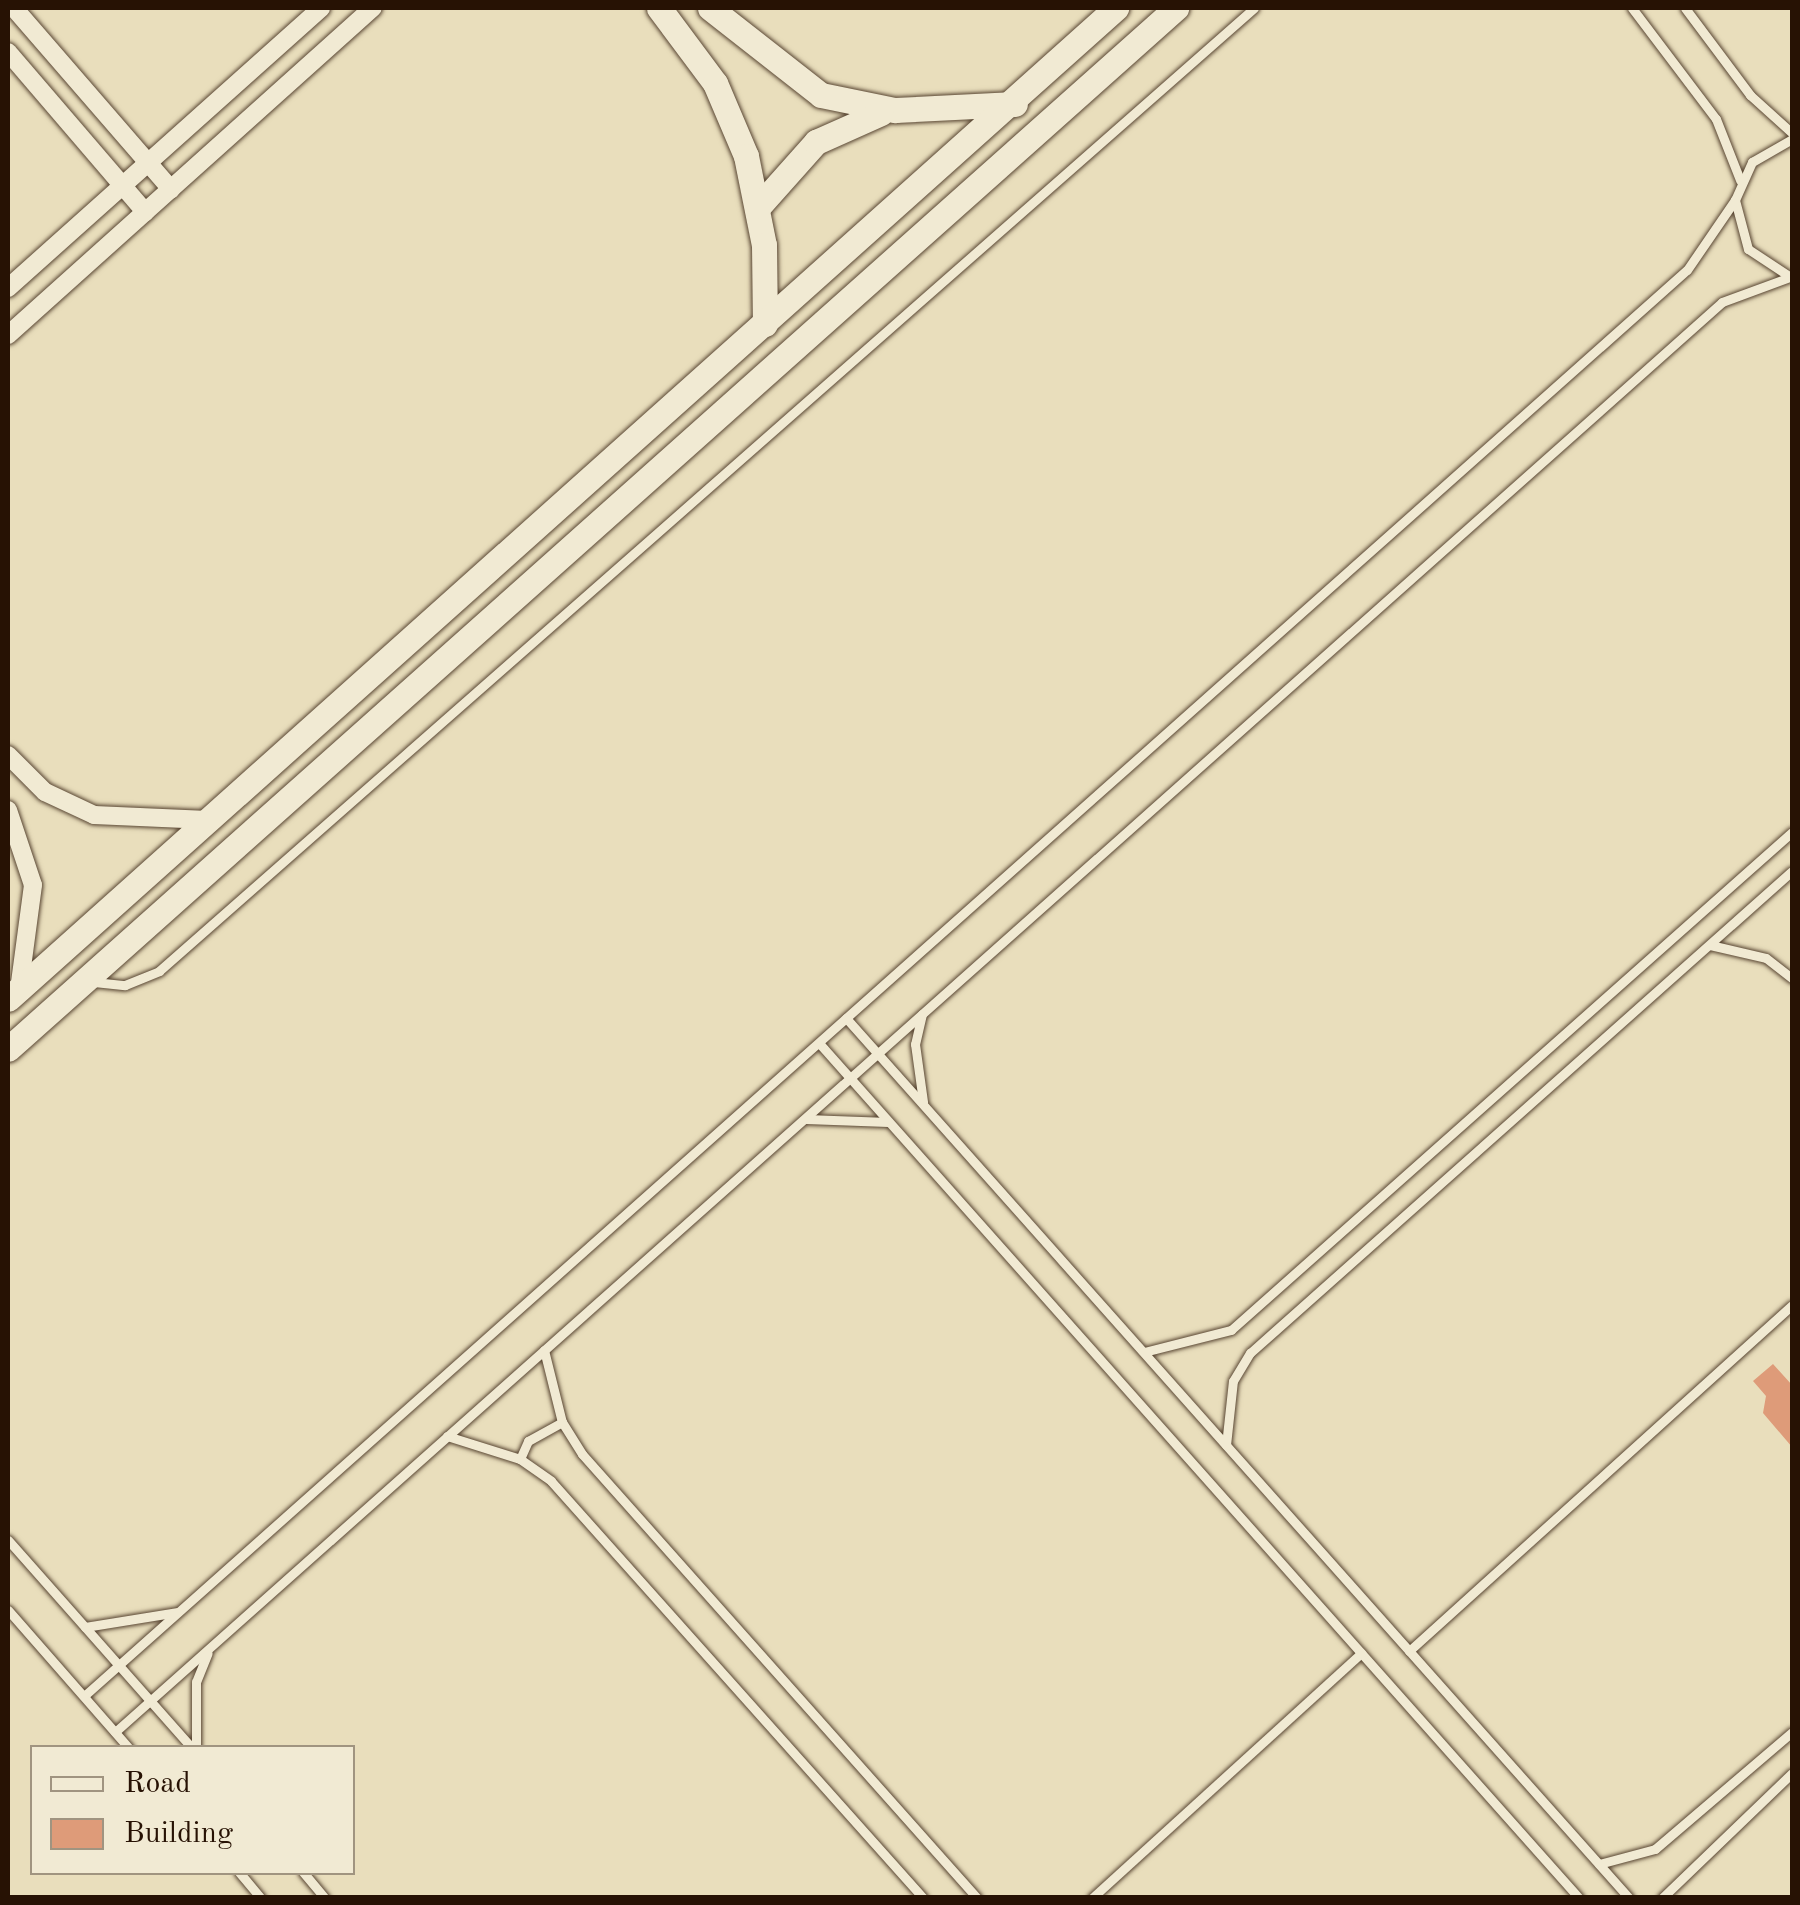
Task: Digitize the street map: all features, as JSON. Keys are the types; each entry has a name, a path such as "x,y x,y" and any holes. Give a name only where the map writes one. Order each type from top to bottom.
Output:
{"street":[{"path":"14,8 170,189"},
{"path":"30,315 8,290 320,8"},
{"path":"8,335 373,8"},
{"path":"659,8 715,82 759,206 765,324"},
{"path":"710,8 805,86 896,110 1015,104"},
{"path":"13,994 1015,104 1116,8"},
{"path":"8,1049 498,608 1176,8"},
{"path":"32,28 8,52 144,212"},
{"path":"215,102 238,128"},
{"path":"759,206 816,142 896,110"},
{"path":"474,582 498,608"},
{"path":"8,755 45,792 94,816 208,820"},
{"path":"8,810 32,885 13,994"}],"lane":[{"path":"84,980 125,984 159,971 1254,8"},
{"path":"1632,8 1716,119 1740,180"},
{"path":"84,1696 1688,270 1735,200 1740,180 1768,148 1792,136 1750,95 1685,8"},
{"path":"1735,200 1748,249 1791,277"},
{"path":"115,1732 1722,302 1791,277"},
{"path":"1144,1352 1231,1330 1792,832"},
{"path":"1226,1445 1233,1381 1250,1353 1792,872"},
{"path":"1710,945 1766,958 1792,978"},
{"path":"922,1014 915,1044 924,1104"},
{"path":"846,1018 1629,1898"},
{"path":"819,1042 1578,1898"},
{"path":"803,1120 888,1122"},
{"path":"1410,1651 1792,1306"},
{"path":"544,1350 562,1422 977,1898"},
{"path":"520,1459 543,1428 562,1422"},
{"path":"448,1436 520,1459 551,1480 923,1898"},
{"path":"8,1540 191,1745"},
{"path":"8,1610 126,1745"},
{"path":"85,1628 180,1611"},
{"path":"194,1745 196,1682 209,1649"},
{"path":"1092,1898 1362,1653"},
{"path":"1599,1864 1655,1849 1792,1732"},
{"path":"1662,1898 1792,1772"},
{"path":"243,1875 262,1898"},
{"path":"306,1875 325,1898"}],"building":[{"path":"1773,1364 1792,1385 1792,1447 1763,1413 1766,1396 1753,1381"}]}
